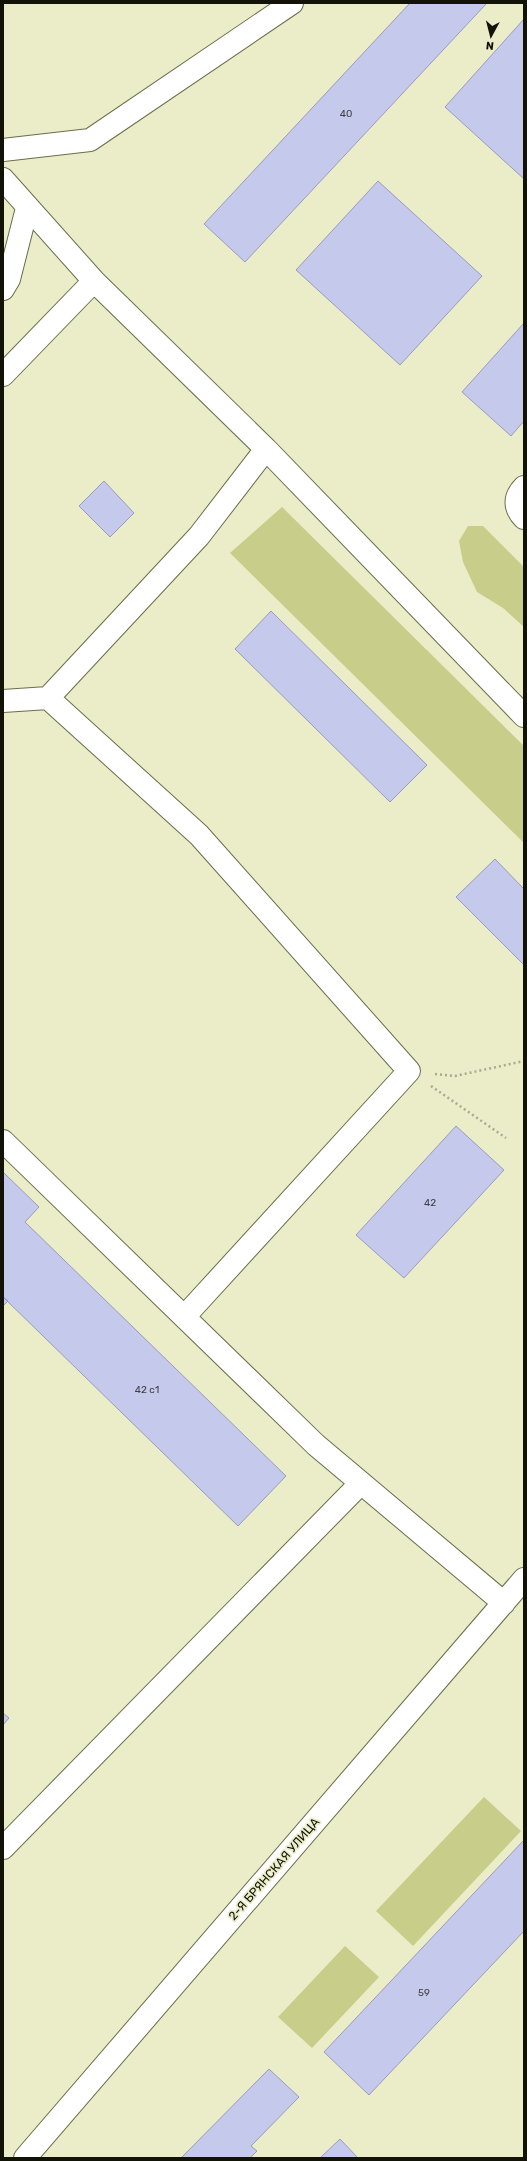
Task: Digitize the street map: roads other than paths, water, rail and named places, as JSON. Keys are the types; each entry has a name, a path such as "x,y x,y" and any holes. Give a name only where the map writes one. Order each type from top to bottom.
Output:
{"street":[{"path":"3,150 90,140 292,3"},
{"path":"3,179 27,208 94,281 266,449 524,716"},
{"path":"3,289 9,279 27,208"},
{"path":"3,375 94,281"},
{"path":"3,701 48,698 199,536 266,449"},
{"path":"524,487 520,491 516,503 520,514 524,518"},
{"path":"48,698 199,835 409,1071 184,1317"},
{"path":"3,1141 316,1445 504,1603"},
{"path":"3,1848 361,1482"},
{"name":"2-Я БРЯНСКАЯ УЛИЦА","path":"24,2158 524,1579"}]}
